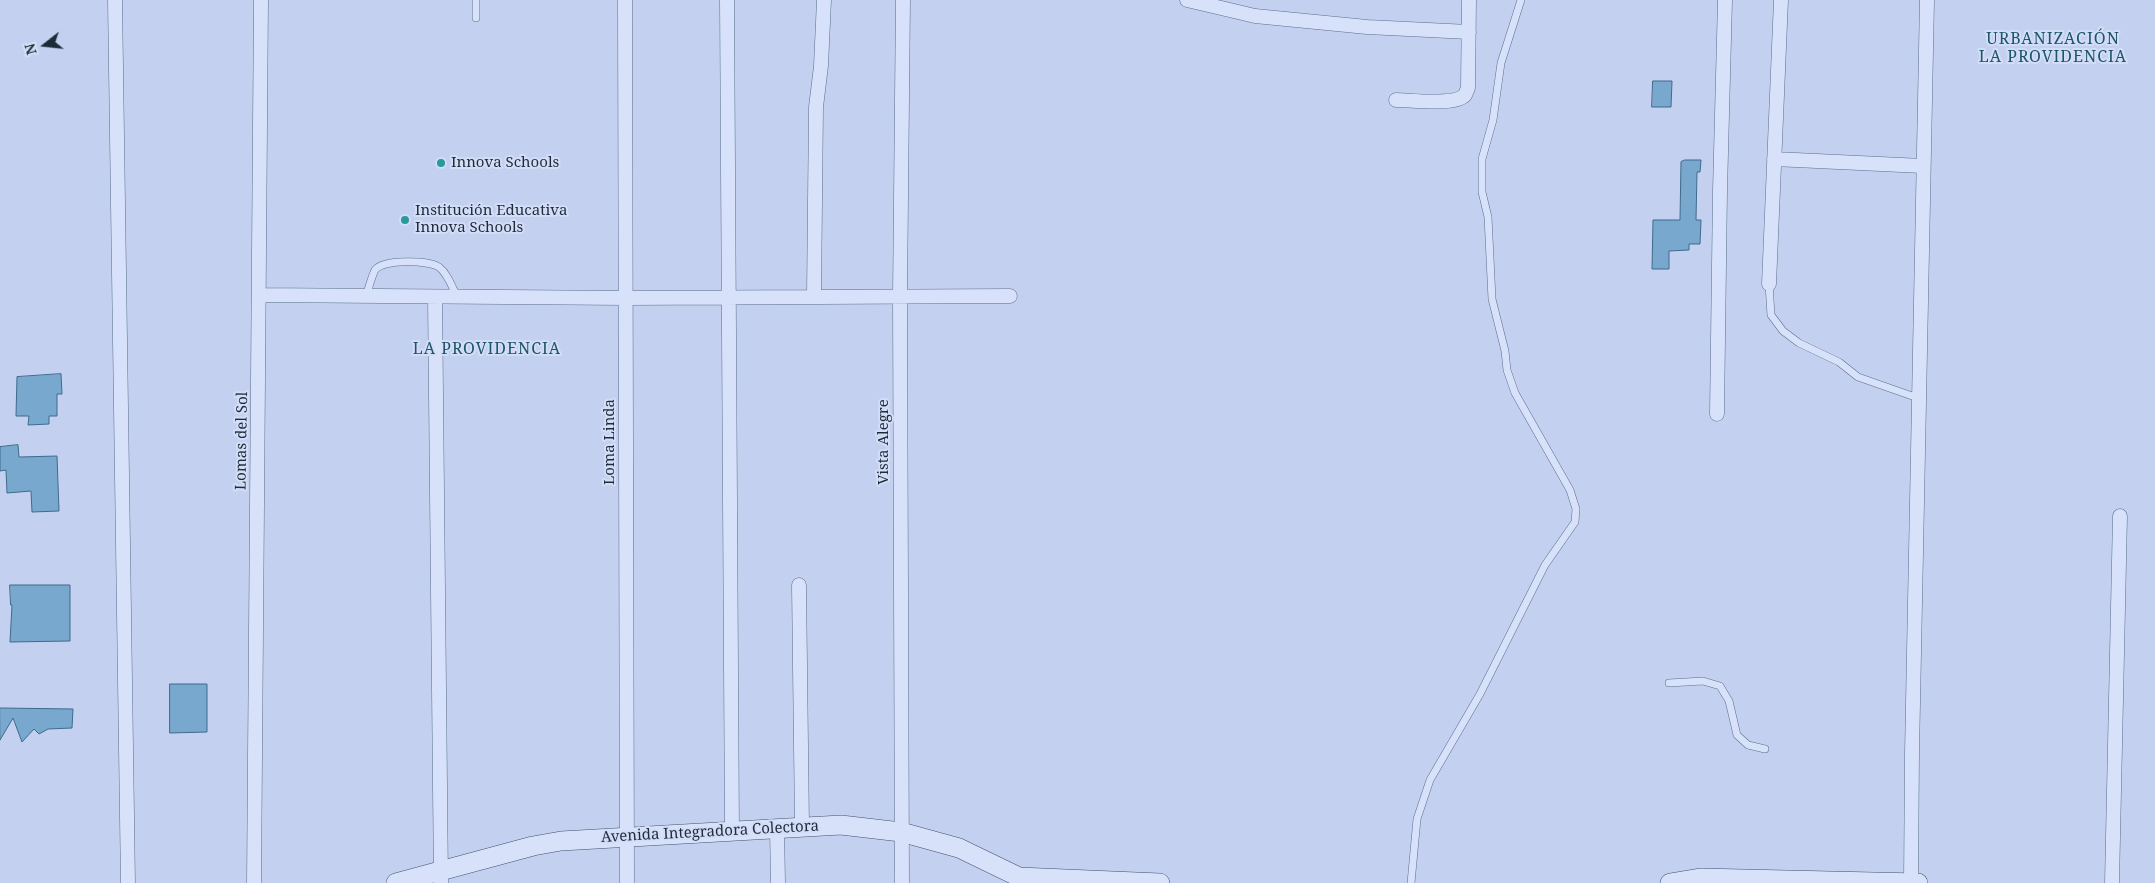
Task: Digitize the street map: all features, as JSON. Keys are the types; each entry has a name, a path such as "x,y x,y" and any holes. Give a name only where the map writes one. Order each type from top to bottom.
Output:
{"street":[{"path":"115,0 128,883"},
{"name":"Lomas del Sol","path":"254,883 261,0"},
{"name":"Loma Linda","path":"625,0 627,883"},
{"path":"727,0 732,832"},
{"path":"814,296 816,108 821,66 824,0"},
{"name":"Vista Alegre","path":"902,0 900,297 902,883"},
{"path":"1187,0 1255,16 1366,27 1469,32"},
{"path":"1396,100 1445,101 1458,99 1465,95 1468,88 1469,0"},
{"path":"1717,414 1725,0"},
{"path":"1769,284 1781,0"},
{"path":"1911,883 1918,398 1927,0"},
{"path":"1774,159 1923,166"},
{"path":"260,295 435,298 1010,296"},
{"path":"435,298 441,878"},
{"path":"2112,883 2120,516"},
{"path":"799,585 802,827"},
{"name":"Avenida Integradora Colectora","path":"396,883 441,878 533,846 561,841 842,825 901,832 958,848 1019,880 1160,883"},
{"path":"778,828 778,883"},
{"path":"1670,883 1700,878 1918,883"}],"lane":[{"path":"476,0 476,18"},
{"path":"1411,883 1417,819 1430,780 1480,694 1545,566 1575,522 1576,509 1570,490 1515,393 1492,299 1488,217 1482,192 1482,159 1493,120 1502,64 1520,0"},
{"path":"366,296 376,270 380,265 386,262 426,262 437,265 444,272 457,297"},
{"path":"1769,284 1771,315 1784,331 1799,343 1840,362 1858,377 1918,398"},
{"path":"1669,683 1703,681 1720,686 1729,701 1737,735 1748,745 1765,749"}],"building":[{"path":"1653,81 1672,81 1671,107 1652,107"},
{"path":"1685,160 1701,160 1700,172 1697,172 1696,220 1701,220 1700,244 1689,244 1689,250 1669,251 1669,269 1652,269 1653,220 1680,220 1681,162"},
{"path":"61,374 62,394 57,394 57,416 49,416 49,424 28,425 29,416 16,416 17,377"},
{"path":"18,445 19,457 57,456 59,511 32,512 31,491 7,493 6,470 0,471 0,447"},
{"path":"10,585 70,585 70,641 10,642 12,605"},
{"path":"170,684 207,684 207,732 170,733"},
{"path":"0,708 73,709 72,728 48,729 39,734 34,729 22,742 13,718 0,740"}],"place":[{"name":"Innova Schools","path":"441,163"},
{"name":"Institución Educativa Innova Schools","path":"405,220"}],"district":[{"name":"URBANIZACIÓN LA PROVIDENCIA","path":"2053,48"},
{"name":"LA PROVIDENCIA","path":"487,349"}]}
